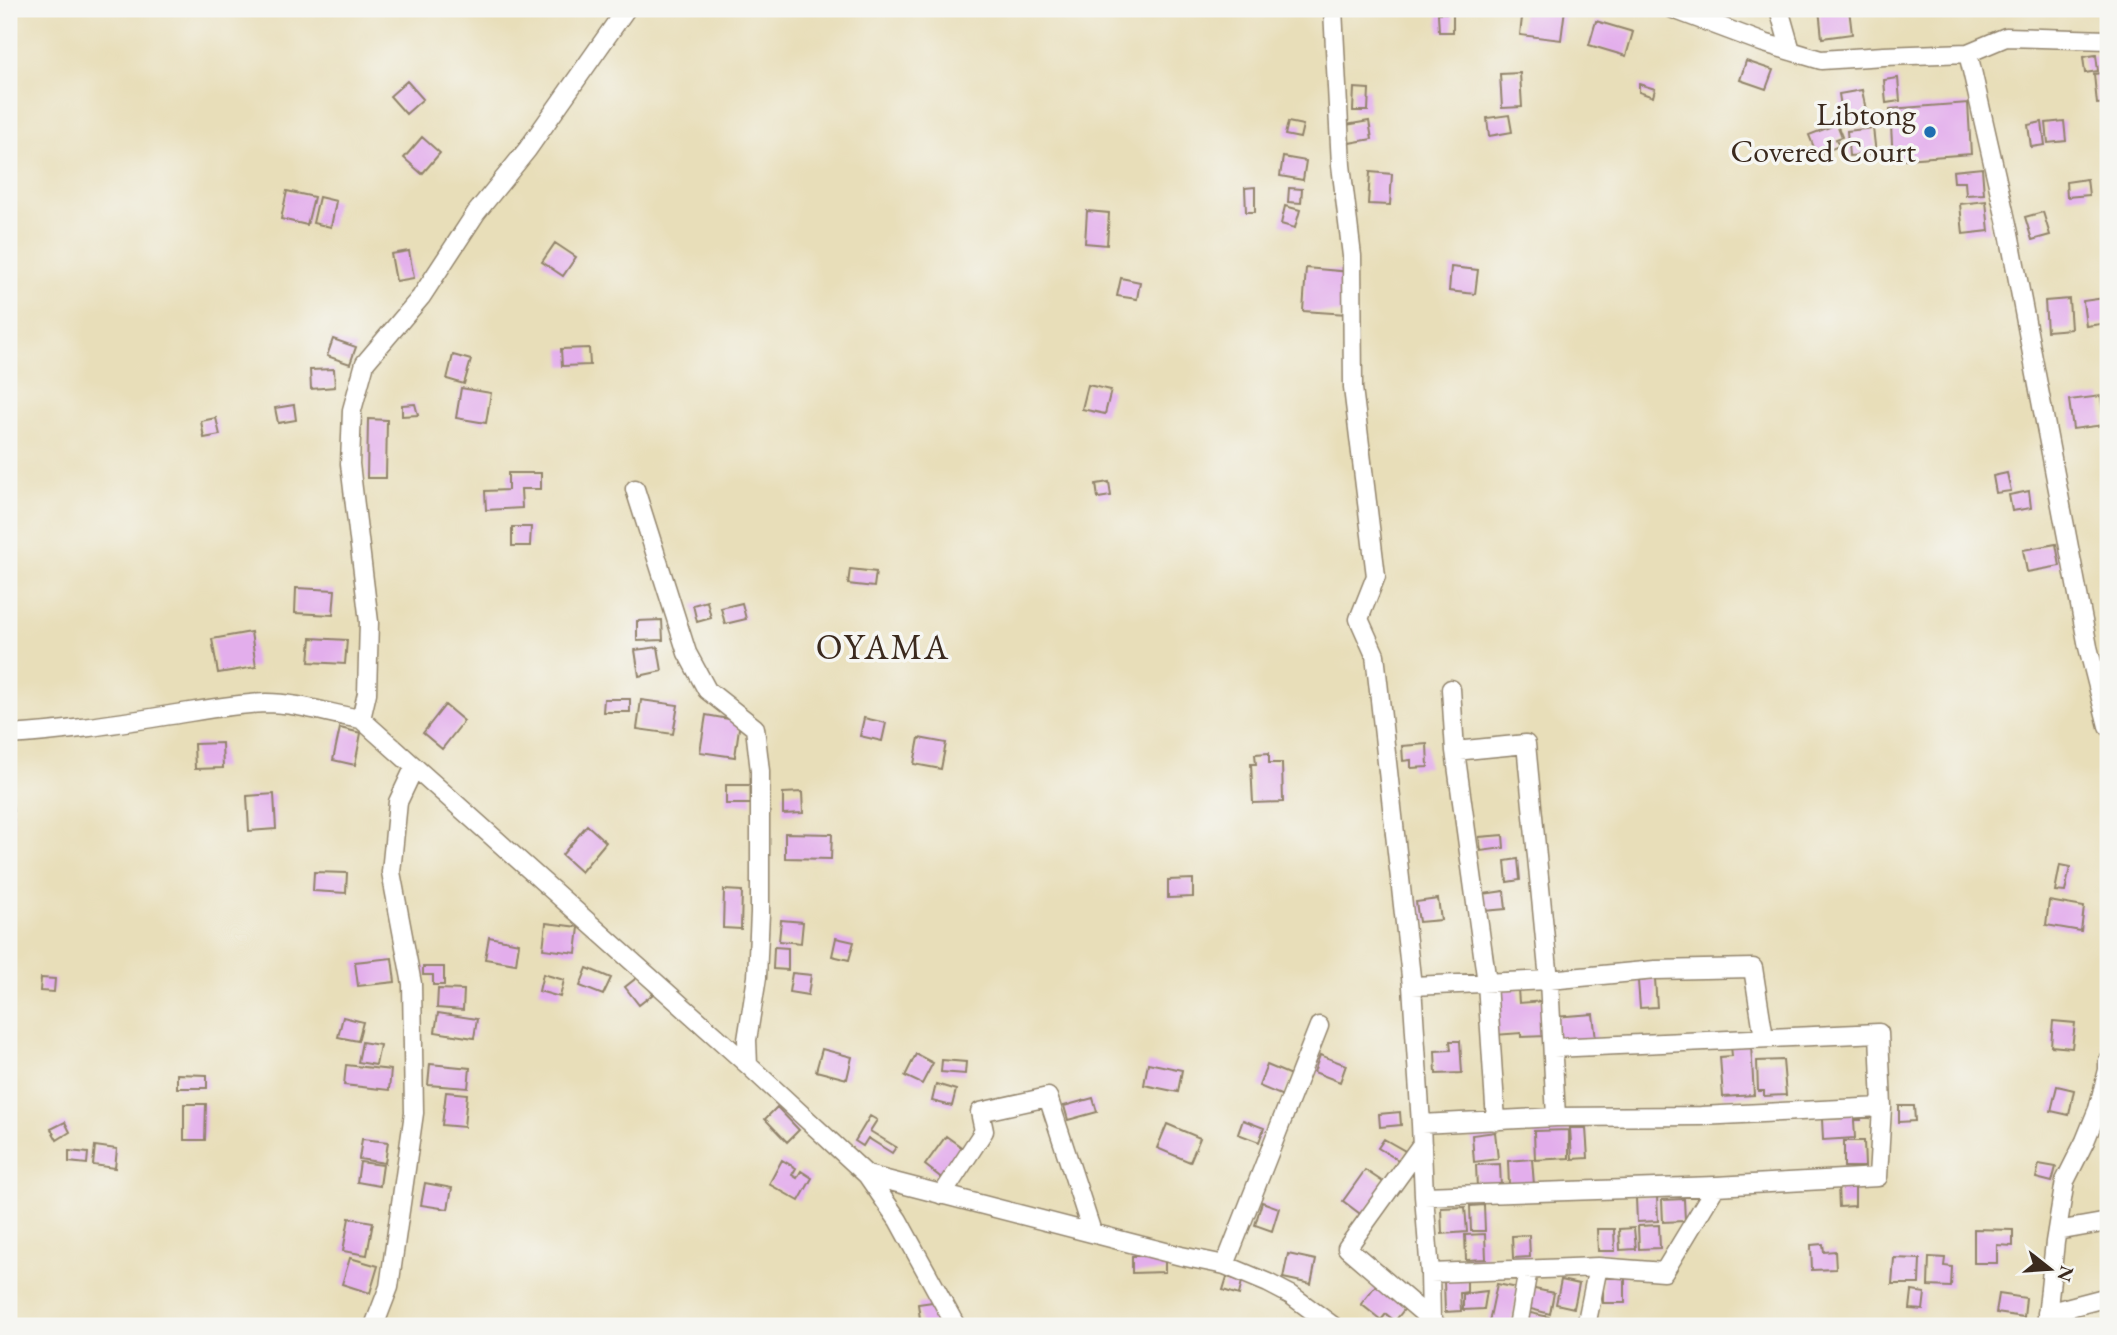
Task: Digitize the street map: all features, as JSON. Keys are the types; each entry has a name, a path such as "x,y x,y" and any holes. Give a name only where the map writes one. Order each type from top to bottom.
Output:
{"street":[{"path":"361,719 367,693 369,622 350,464 352,410 365,363 421,297 476,213 527,150 626,9"},
{"path":"1333,9 1341,164 1352,256 1353,388 1376,576 1359,619 1375,655 1412,986 1432,1324"},
{"path":"1673,9 1821,60 1968,53 2006,37 2108,40"},
{"path":"1779,9 1791,51"},
{"path":"1968,53 2008,233 2088,647 2108,726"},
{"path":"635,489 687,653 707,691 755,728 760,771 760,913 757,977 747,1040 748,1065"},
{"path":"1451,689 1455,751 1488,983 1496,1121"},
{"path":"9,734 266,703 298,704 326,713 361,719 867,1175 898,1220 956,1326"},
{"path":"1455,751 1526,744 1549,981 1556,1117"},
{"path":"374,1326 389,1287 414,1113 412,984 391,872 398,802 414,768"},
{"path":"1412,986 1549,981 1654,970 1753,968 1764,1038"},
{"path":"1225,1265 1319,1026"},
{"path":"1424,1196 1716,1186 1878,1177 1882,1107 1879,1033 1553,1048"},
{"path":"2108,1061 2098,1109 2065,1181 2047,1320 2108,1297"},
{"path":"942,1195 984,1131 980,1112 1048,1097 1092,1232"},
{"path":"1421,1124 1556,1117 1701,1116 1882,1107"},
{"path":"1422,1144 1347,1248 1432,1324"},
{"path":"867,1175 1225,1265 1291,1295 1333,1326"},
{"path":"1430,1273 1598,1267 1664,1272 1716,1186"},
{"path":"2057,1231 2108,1222"},
{"path":"1586,1326 1598,1267"},
{"path":"1518,1326 1528,1269"}],"building":[{"path":"1523,9 1565,9 1561,40 1520,35"},
{"path":"1819,9 1849,9 1852,34 1822,38"},
{"path":"1438,13 1453,13 1453,32 1439,32"},
{"path":"1596,21 1633,32 1626,56 1589,45"},
{"path":"2096,55 2098,71 2085,73 2083,57"},
{"path":"1746,61 1773,70 1766,89 1740,80"},
{"path":"2108,72 2108,103 2097,104 2094,74"},
{"path":"1520,73 1522,107 1502,108 1500,74"},
{"path":"1898,78 1900,101 1886,103 1884,80"},
{"path":"407,81 423,99 406,114 390,96"},
{"path":"1639,84 1655,89 1653,97 1639,92"},
{"path":"1354,88 1369,89 1368,111 1353,111"},
{"path":"1862,90 1868,121 1844,125 1839,94"},
{"name":"Libtong Covered Court","path":"1968,103 1971,154 1893,160 1890,109"},
{"path":"1509,115 1512,132 1489,136 1487,118"},
{"path":"1369,121 1372,139 1349,143 1346,125"},
{"path":"2064,121 2066,141 2048,143 2046,123"},
{"path":"1288,122 1303,125 1300,138 1285,135"},
{"path":"2042,122 2045,145 2031,147 2028,125"},
{"path":"1837,124 1842,137 1836,139 1839,146 1817,155 1809,135"},
{"path":"1873,128 1876,154 1849,156 1847,131"},
{"path":"422,137 440,153 422,174 404,158"},
{"path":"1283,157 1306,161 1303,180 1280,176"},
{"path":"1982,168 1984,194 1966,195 1965,182 1954,182 1953,171"},
{"path":"1370,172 1392,174 1390,205 1368,204"},
{"path":"2087,179 2089,195 2067,197 2066,182"},
{"path":"1255,187 1255,212 1246,212 1245,188"},
{"path":"1289,188 1302,189 1301,203 1288,202"},
{"path":"287,191 314,197 307,225 281,219"},
{"path":"319,197 336,201 331,227 313,223"},
{"path":"1986,201 1989,231 1963,234 1960,204"},
{"path":"1285,206 1300,210 1295,228 1281,224"},
{"path":"1087,211 1109,213 1107,245 1085,243"},
{"path":"2043,212 2050,235 2032,240 2025,217"},
{"path":"555,243 576,257 563,276 542,262"},
{"path":"409,251 414,278 396,281 391,254"},
{"path":"1451,267 1478,270 1475,294 1449,291"},
{"path":"1306,268 1350,272 1347,314 1303,311"},
{"path":"1121,278 1140,282 1137,299 1117,296"},
{"path":"2105,298 2108,323 2086,326 2083,301"},
{"path":"2069,299 2071,329 2047,331 2045,301"},
{"path":"333,339 356,347 350,364 327,356"},
{"path":"589,348 590,365 562,366 561,349"},
{"path":"453,355 471,360 464,384 447,379"},
{"path":"334,369 335,387 311,389 310,370"},
{"path":"1088,385 1111,390 1105,414 1082,409"},
{"path":"461,388 491,393 486,423 456,418"},
{"path":"2101,396 2104,425 2073,429 2069,400"},
{"path":"415,404 418,415 402,416 402,405"},
{"path":"294,405 296,420 278,423 275,408"},
{"path":"216,418 220,435 204,438 201,421"},
{"path":"368,419 387,420 386,478 367,478"},
{"path":"508,473 541,473 541,489 521,489 522,508 486,510 485,491 508,490"},
{"path":"2007,473 2011,491 1996,493 1993,476"},
{"path":"1109,482 1111,496 1098,498 1096,484"},
{"path":"2029,491 2031,508 2012,511 2009,495"},
{"path":"512,527 531,527 530,546 512,546"},
{"path":"2056,544 2060,566 2027,572 2023,550"},
{"path":"850,569 876,572 874,587 848,584"},
{"path":"296,588 335,590 333,615 295,613"},
{"path":"707,601 711,618 697,622 693,605"},
{"path":"742,603 746,619 725,624 721,608"},
{"path":"662,620 663,640 637,641 637,621"},
{"path":"251,632 256,667 218,673 212,639"},
{"path":"311,638 347,640 345,664 309,662"},
{"path":"658,647 662,671 639,676 635,650"},
{"path":"604,699 630,699 630,712 603,712"},
{"path":"641,700 678,705 673,734 637,729"},
{"path":"445,705 464,721 442,749 423,733"},
{"path":"706,715 740,721 735,757 700,752"},
{"path":"864,718 886,723 882,741 860,736"},
{"path":"340,728 361,733 355,765 333,760"},
{"path":"919,738 946,743 941,769 914,764"},
{"path":"222,743 223,768 195,769 194,744"},
{"path":"1427,744 1428,767 1411,768 1411,760 1403,761 1402,746"},
{"path":"1269,753 1269,763 1282,763 1283,802 1253,803 1251,764 1256,764 1255,754"},
{"path":"726,785 751,785 752,804 726,804"},
{"path":"11,790 14,831 9,831"},
{"path":"802,792 803,813 783,814 783,793"},
{"path":"274,794 276,829 249,831 247,796"},
{"path":"587,825 606,842 581,872 562,855"},
{"path":"785,833 832,834 831,859 785,858"},
{"path":"1503,835 1504,848 1481,851 1479,837"},
{"path":"1518,859 1520,880 1507,882 1505,861"},
{"path":"2060,865 2070,867 2065,892 2055,891"},
{"path":"314,872 347,873 346,893 313,891"},
{"path":"1193,879 1193,897 1168,898 1168,880"},
{"path":"724,890 742,891 741,929 723,928"},
{"path":"1504,891 1506,909 1484,911 1483,894"},
{"path":"1438,899 1441,920 1419,922 1416,902"},
{"path":"2049,901 2084,907 2081,931 2046,925"},
{"path":"781,920 803,922 801,943 779,941"},
{"path":"546,923 579,927 576,953 543,949"},
{"path":"489,937 519,943 516,964 485,959"},
{"path":"836,938 854,942 849,960 832,956"},
{"path":"774,947 788,948 788,970 773,969"},
{"path":"392,958 395,982 358,986 355,962"},
{"path":"423,967 444,967 444,985 433,985 433,975 423,975"},
{"path":"587,968 611,978 603,995 580,986"},
{"path":"792,973 811,975 808,995 789,992"},
{"path":"543,974 564,980 560,997 539,991"},
{"path":"639,976 653,994 639,1005 625,987"},
{"path":"41,978 55,979 54,992 40,991"},
{"path":"1655,979 1657,1007 1640,1008 1638,981"},
{"path":"438,989 464,990 463,1010 437,1008"},
{"path":"1518,989 1519,1003 1544,1001 1546,1036 1521,1037 1521,1033 1495,1035 1492,991"},
{"path":"438,1013 477,1019 474,1038 435,1032"},
{"path":"1593,1014 1596,1040 1566,1042 1566,1037 1556,1038 1554,1017"},
{"path":"343,1017 363,1022 358,1041 338,1037"},
{"path":"2053,1021 2075,1023 2072,1048 2051,1046"},
{"path":"1450,1041 1460,1041 1462,1073 1436,1074 1435,1051 1451,1050"},
{"path":"362,1042 380,1045 376,1065 358,1062"},
{"path":"1751,1045 1754,1095 1723,1097 1720,1057 1732,1056 1731,1046"},
{"path":"822,1049 852,1057 847,1079 816,1071"},
{"path":"916,1054 933,1063 922,1084 905,1076"},
{"path":"1320,1055 1346,1065 1340,1082 1314,1072"},
{"path":"942,1060 966,1062 965,1074 941,1072"},
{"path":"1783,1060 1786,1095 1764,1096 1764,1091 1758,1091 1757,1061"},
{"path":"1148,1063 1182,1070 1178,1092 1144,1085"},
{"path":"430,1064 470,1068 468,1088 428,1085"},
{"path":"346,1065 391,1070 389,1090 344,1085"},
{"path":"1267,1065 1291,1075 1283,1096 1259,1086"},
{"path":"177,1074 207,1075 207,1088 177,1088"},
{"path":"936,1084 956,1090 952,1106 932,1101"},
{"path":"2057,1086 2074,1090 2069,1115 2051,1111"},
{"path":"446,1092 467,1094 464,1127 442,1125"},
{"path":"1093,1098 1097,1112 1068,1120 1064,1106"},
{"path":"184,1104 206,1104 205,1140 184,1140"},
{"path":"1899,1106 1914,1106 1915,1121 1899,1122"},
{"path":"777,1107 799,1130 787,1142 765,1119"},
{"path":"1400,1112 1401,1125 1380,1127 1379,1114"},
{"path":"1860,1112 1861,1120 1854,1120 1855,1138 1823,1140 1822,1119 1842,1118 1841,1113"},
{"path":"870,1116 877,1120 870,1131 896,1147 892,1153 868,1138 863,1146 855,1141"},
{"path":"1243,1120 1264,1128 1259,1142 1238,1134"},
{"path":"65,1122 70,1132 57,1140 51,1129"},
{"path":"1167,1124 1200,1138 1190,1162 1157,1148"},
{"path":"1570,1128 1586,1128 1588,1158 1572,1159"},
{"path":"1569,1130 1569,1158 1535,1160 1534,1131"},
{"path":"1495,1132 1498,1159 1474,1162 1472,1135"},
{"path":"946,1136 964,1149 943,1179 925,1165"},
{"path":"362,1139 388,1142 385,1163 359,1159"},
{"path":"1384,1139 1405,1151 1400,1161 1378,1148"},
{"path":"1844,1141 1864,1141 1865,1167 1844,1167"},
{"path":"95,1146 117,1149 115,1168 93,1165"},
{"path":"69,1151 88,1153 87,1164 69,1162"},
{"path":"1532,1159 1534,1185 1509,1186 1508,1161"},
{"path":"782,1160 796,1168 792,1175 797,1178 801,1171 812,1178 799,1201 769,1184"},
{"path":"360,1162 383,1165 380,1186 357,1182"},
{"path":"1500,1164 1501,1187 1477,1188 1476,1165"},
{"path":"2039,1164 2056,1167 2052,1182 2036,1178"},
{"path":"1365,1170 1386,1184 1363,1216 1343,1201"},
{"path":"425,1183 452,1188 448,1209 421,1205"},
{"path":"1855,1185 1855,1206 1839,1207 1838,1186"},
{"path":"1657,1196 1658,1221 1637,1222 1636,1198"},
{"path":"1684,1199 1685,1221 1663,1222 1662,1200"},
{"path":"1262,1202 1279,1208 1272,1231 1255,1225"},
{"path":"1484,1205 1485,1231 1471,1231 1470,1206"},
{"path":"1465,1207 1467,1232 1442,1234 1441,1208"},
{"path":"349,1218 373,1222 367,1255 343,1251"},
{"path":"1659,1225 1660,1248 1639,1249 1638,1226"},
{"path":"1634,1228 1636,1249 1620,1250 1619,1229"},
{"path":"1597,1229 1614,1229 1615,1251 1598,1251"},
{"path":"1974,1229 2013,1230 2013,1246 1997,1245 1997,1263 1974,1263"},
{"path":"1485,1234 1486,1259 1466,1260 1465,1235"},
{"path":"1529,1235 1530,1257 1513,1258 1512,1236"},
{"path":"1823,1244 1824,1252 1835,1251 1836,1269 1812,1270 1811,1245"},
{"path":"1288,1254 1316,1260 1311,1284 1283,1278"},
{"path":"1132,1256 1165,1256 1165,1272 1132,1273"},
{"path":"1929,1257 1945,1258 1944,1266 1952,1267 1951,1287 1928,1286"},
{"path":"350,1258 378,1266 370,1293 342,1284"},
{"path":"1894,1258 1920,1259 1919,1284 1892,1284"},
{"path":"1603,1274 1625,1274 1625,1303 1603,1303"},
{"path":"1227,1277 1242,1281 1239,1295 1223,1290"},
{"path":"1444,1280 1467,1280 1467,1292 1460,1293 1461,1311 1445,1312"},
{"path":"1561,1280 1579,1284 1574,1308 1556,1304"},
{"path":"1497,1284 1518,1288 1511,1326 1489,1322"},
{"path":"1376,1285 1406,1307 1395,1321 1386,1314 1381,1320 1361,1304"},
{"path":"1530,1288 1554,1293 1550,1314 1527,1308"},
{"path":"1487,1291 1484,1309 1463,1310 1463,1294"},
{"path":"1912,1291 1925,1293 1923,1310 1910,1309"},
{"path":"1999,1294 2026,1298 2024,1317 1996,1313"},
{"path":"940,1301 943,1323 921,1326 918,1304"},
{"path":"1526,1312 1549,1317 1547,1326 1522,1326"}],"place":[{"name":"Libtong Covered Court","path":"1930,132"}],"district":[{"name":"OYAMA","path":"883,646"}]}
